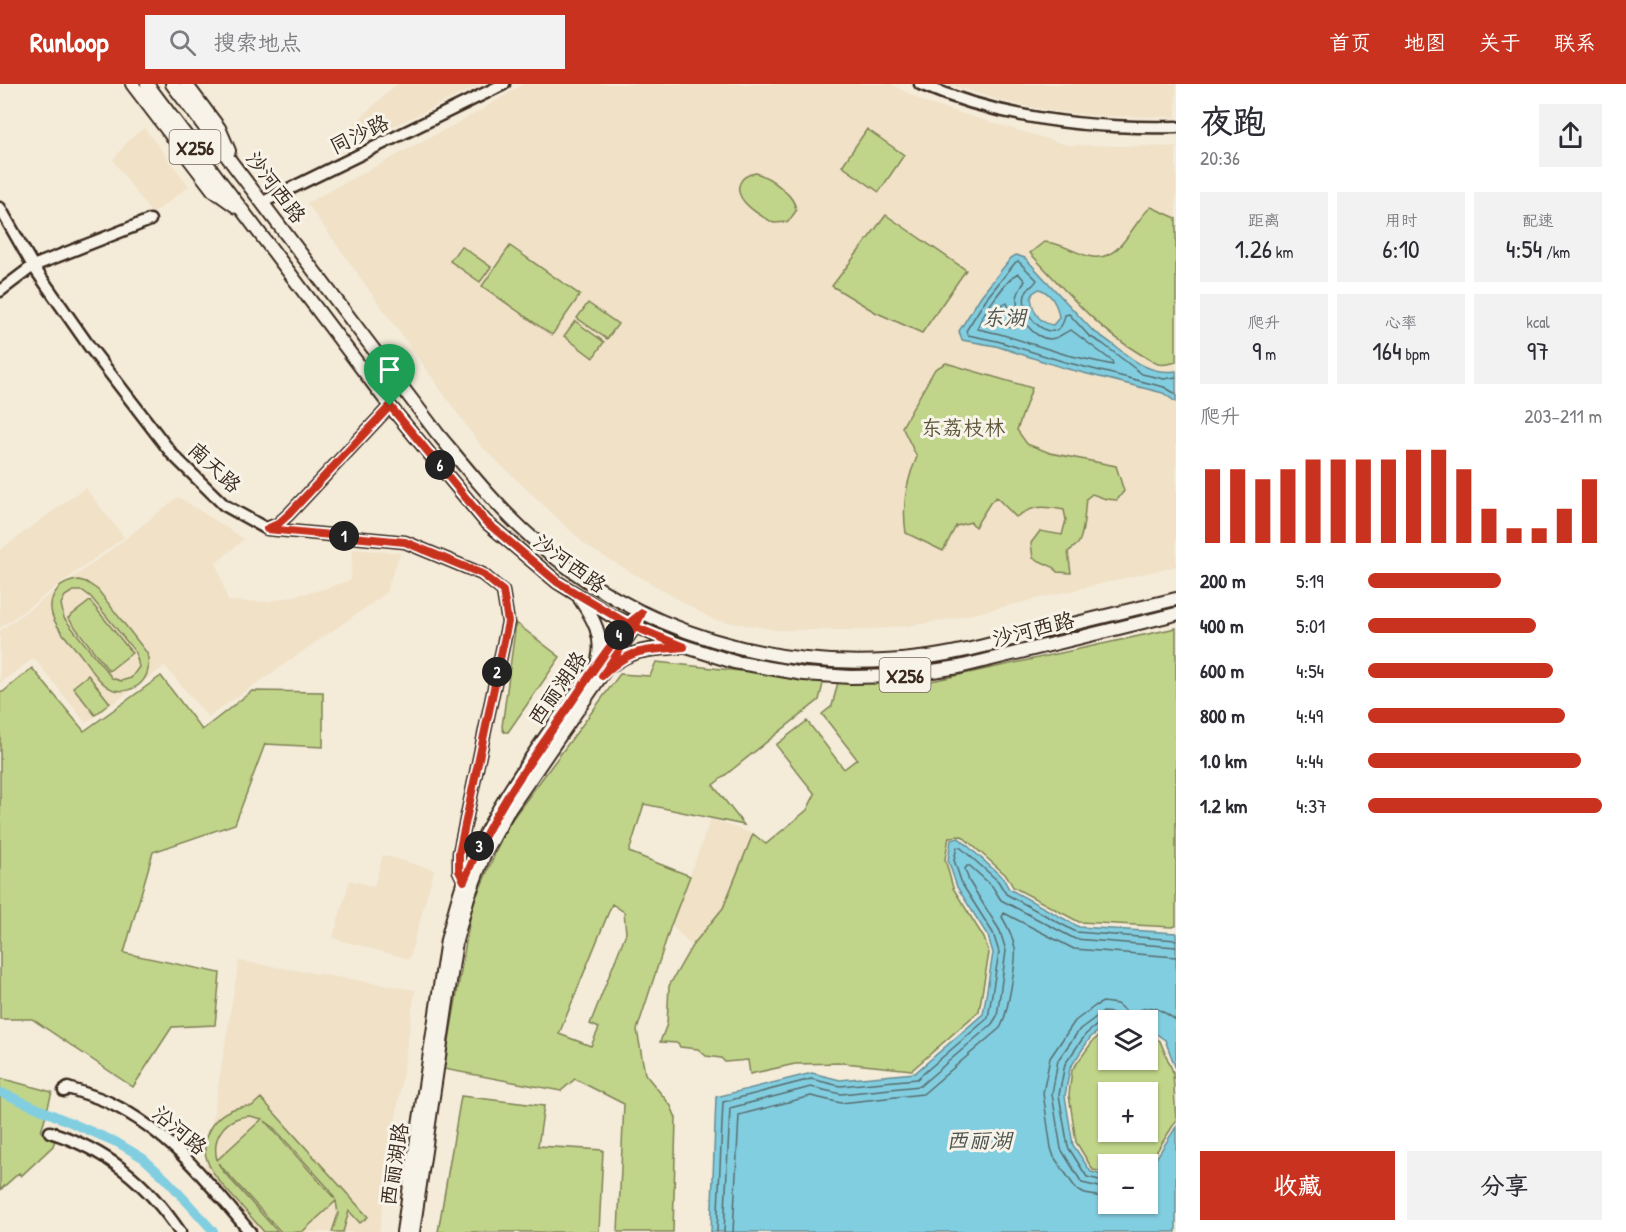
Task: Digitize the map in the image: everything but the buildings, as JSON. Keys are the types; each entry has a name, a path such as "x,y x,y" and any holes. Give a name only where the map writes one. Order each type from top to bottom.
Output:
{"main road":[{"path":"132,84 213,190 243,211"},
{"name":"沙河西路","path":"147,84 390,406 485,521 538,567 577,595 632,625 684,647 734,662 780,671 828,676 899,676 972,664 1176,614"},
{"name":"沙河西路","path":"172,84 437,433 499,506 532,538 568,567 606,593 642,613 707,639 760,652 817,660 875,662 964,651 1176,599"},
{"path":"186,84 219,128 237,168"},
{"path":"577,595 599,633 601,645 598,673"},
{"name":"西丽湖路","path":"403,1232 447,940 464,881 475,853 500,808 642,613"},
{"path":"598,673 635,652 646,649 684,647"},
{"name":"西丽湖路","path":"413,1232 456,941 468,897 484,855 508,812 598,673"}],"street":[{"name":"同沙路","path":"263,202 504,84"},
{"path":"920,84 975,104 1041,119 1100,126 1176,127"},
{"name":"南天路","path":"0,208 33,266 89,346 172,454 224,505 267,529 405,542 482,574 503,591 508,622 459,853 459,871 464,881"},
{"path":"0,291 33,266 150,220"},
{"path":"267,529 278,524 289,514 390,406"},
{"name":"沿河路","path":"64,1091 68,1088 111,1103 156,1129 191,1162 250,1232"},
{"path":"50,1132 87,1146 121,1166 154,1197 180,1232"}],"shaded area":[{"path":"397,84 482,84 360,142 352,126"},
{"path":"523,84 891,84 926,103 1067,145 1176,147 1176,566 951,619 861,630 779,630 714,620 588,547 481,446 307,203 482,110"},
{"path":"948,84 1176,84 1176,117 1101,116 1051,111 1002,101"},
{"path":"144,128 189,186 152,214 113,160 128,141"},
{"path":"85,488 124,537 0,628 0,550"},
{"path":"178,497 244,539 216,563 228,601 267,602 321,590 351,580 353,549 400,553 385,594 208,717 165,666 86,723 34,658 0,683 0,631 119,544"},
{"path":"711,819 753,834 723,908 692,946 671,925"},
{"path":"383,855 434,870 409,959 333,938 350,880 374,887"},
{"path":"239,961 415,990 379,1232 257,1232 204,1172"}],"green space":[{"path":"867,129 904,155 879,192 842,166"},
{"path":"756,173 775,183 792,199 796,211 788,222 774,223 756,212 740,196 740,183 746,176"},
{"path":"1151,207 1176,218 1176,362 1167,364 1152,361 1107,331 1030,253 1044,242 1058,244 1087,256 1103,257 1119,247"},
{"path":"886,215 966,270 922,333 875,312 832,286"},
{"path":"461,246 491,267 480,282 450,261"},
{"path":"510,246 580,295 552,335 482,286"},
{"path":"588,303 618,324 607,339 577,318"},
{"path":"575,321 604,342 593,358 564,336"},
{"name":"东荔枝林","path":"946,363 1032,388 1017,430 1027,444 1050,453 1116,466 1124,491 1117,500 1092,494 1086,499 1081,537 1068,552 1071,573 1057,572 1053,567 1033,558 1031,543 1040,531 1062,535 1066,520 1064,510 1039,508 1028,510 1016,517 996,497 975,527 971,522 956,526 943,551 906,533 904,514 906,494 917,457 902,427 935,369"},
{"path":"79,580 98,590 147,653 149,666 147,673 144,680 135,687 117,691 104,684 57,625 51,609 51,601 59,587","holes":["73,591 83,591 91,597 136,653 139,667 131,678 121,681 112,678 64,618 61,604 65,596"]},
{"path":"90,601 132,653 109,671 68,618"},
{"path":"516,623 560,657 508,732 504,732 502,727"},
{"path":"1176,628 1176,926 1079,922 1013,887 1007,876 962,836 949,837 945,859 953,888 984,938 989,953 979,1011 912,1070 844,1063 795,1064 750,1074 748,1060 725,1062 721,1058 706,1056 698,1049 680,1047 678,1043 660,1042 667,1024 669,986 692,946 723,908 753,834 766,844 807,810 815,794 776,745 807,721 844,769 857,759 822,714 832,706 838,682 927,682"},
{"path":"656,662 824,680 819,700 713,785 744,825 644,804 629,852 690,876 671,925 637,1030 645,1074 671,1106 676,1118 673,1232 618,1232 624,1104 575,1079 561,1091 444,1069 472,907 507,826 620,674 650,676","holes":["612,904 624,912 626,933 590,1024 599,1028 591,1046 559,1034"]},
{"path":"32,668 84,731 161,676 202,730 252,691 323,692 323,747 265,744 235,824 153,852 124,953 220,973 215,1025 172,1027 133,1087 32,1019 0,1019 0,691 3,692"},
{"path":"88,675 110,703 95,715 73,687"},
{"path":"1098,1037 1098,1070 1158,1070 1158,1040 1160,1041 1173,1072 1176,1121 1155,1154 1098,1154 1098,1171 1093,1170 1076,1142 1069,1095 1072,1070"},
{"path":"0,1078 52,1092 41,1132 55,1140 53,1146 21,1176 19,1173 0,1190"},
{"path":"461,1096 544,1106 538,1146 603,1150 599,1232 438,1232"},
{"path":"261,1098 368,1217 360,1223 349,1211 343,1232 332,1232 338,1214 336,1201 302,1232 281,1232 218,1163 278,1232 264,1232 213,1173 205,1145 212,1125 220,1116 230,1110 252,1106","holes":["250,1116 262,1119 217,1160 216,1143 222,1129 234,1120","265,1121 330,1190 335,1199"]}],"water":[{"name":"东湖","path":"1016,255 1025,258 1093,331 1132,359 1152,369 1176,371 1176,402 1163,393 1064,368 996,346 962,340 959,331 981,296 1011,258","holes":["1039,289 1050,296 1057,309 1059,318 1053,325 1040,319 1032,303 1033,293"]},
{"name":"西丽湖","path":"959,838 1003,878 1009,889 1079,927 1176,933 1176,1069 1165,1040 1158,1035 1158,1010 1098,1010 1098,1031 1090,1038 1070,1068 1065,1096 1073,1145 1091,1172 1098,1174 1098,1214 1158,1214 1158,1155 1176,1127 1176,1232 711,1232 716,1097 812,1073 840,1080 915,1073 983,1014 993,953 988,936 957,887 948,860 951,840"}],"waterway":[{"path":"0,1092 118,1143 143,1158 167,1180 214,1232"}],"route":[{"path":"390,406 289,514 278,524 267,529 405,542 482,574 503,591 508,622 459,853 459,871 464,881 475,853 527,765 628,624 635,627 602,676 613,665 635,652 646,649 684,647 635,627 642,613 628,624 577,595 538,567 485,521 390,406"}]}
